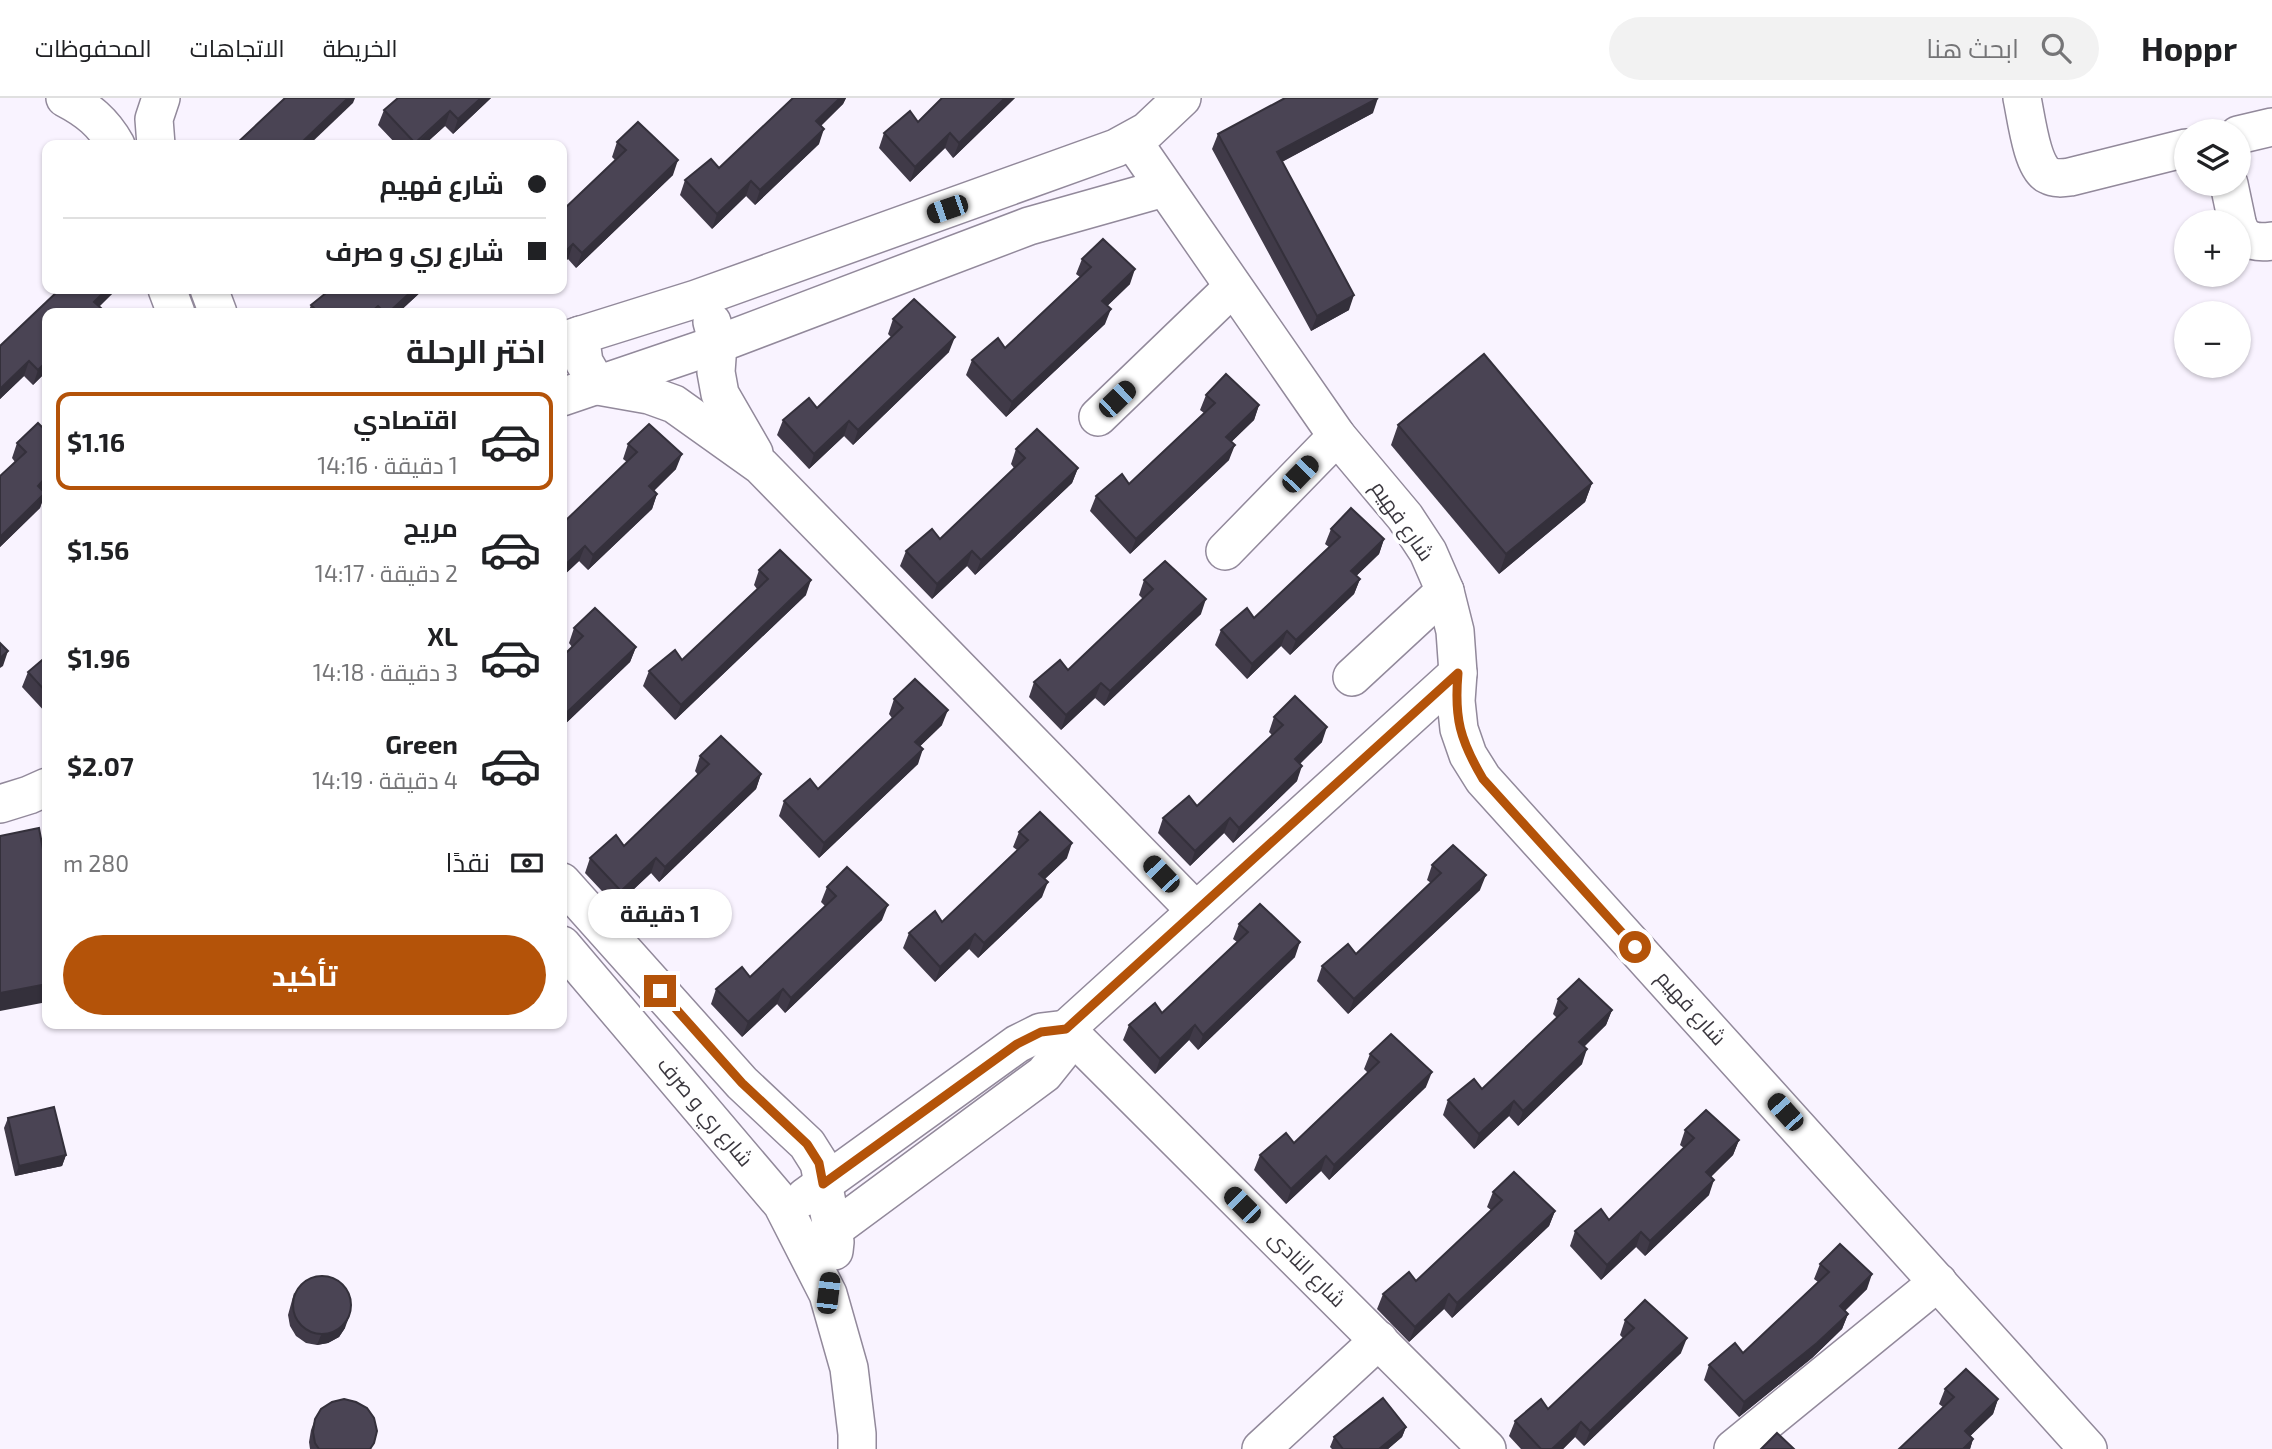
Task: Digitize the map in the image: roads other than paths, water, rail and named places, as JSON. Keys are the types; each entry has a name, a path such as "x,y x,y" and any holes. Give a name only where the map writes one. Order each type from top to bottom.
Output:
{"street":[{"path":"65,98 85,108 97,118 113,140"},
{"path":"156,140 154,119 161,98"},
{"path":"1182,98 1147,131 1101,153 696,299 571,338 598,386 649,395 674,404 761,466 1196,911"},
{"path":"2022,98 2036,159 2040,169 2047,175 2070,177 2174,151"},
{"path":"2251,132 2272,127"},
{"name":"شارع فهيم","path":"1132,140 1337,436 1405,517 1428,552 1445,591 1455,631 1459,729 1468,755 1483,779 2088,1449"},
{"path":"567,395 718,344 1029,226 1164,188"},
{"path":"2251,240 2272,241"},
{"path":"1098,417 1233,287"},
{"path":"696,299 710,320 718,344 716,372 720,394 761,466"},
{"path":"1225,551 1337,436"},
{"path":"1352,677 1445,591"},
{"path":"819,1240 1044,1074 1059,1054 1066,1029 1458,673"},
{"path":"0,804 42,789"},
{"name":"شارع ري و صرف","path":"567,887 742,1083 807,1144 819,1163 823,1184 819,1240 828,1293 849,1368 857,1449"},
{"name":"شارع ري و صرف","path":"567,950 786,1211 819,1240"},
{"path":"786,1211 1017,1044 1041,1032 1066,1029"},
{"name":"شارع النادى","path":"1066,1029 1488,1449"},
{"path":"1733,1449 1938,1282"},
{"path":"1261,1449 1379,1340"}]}
